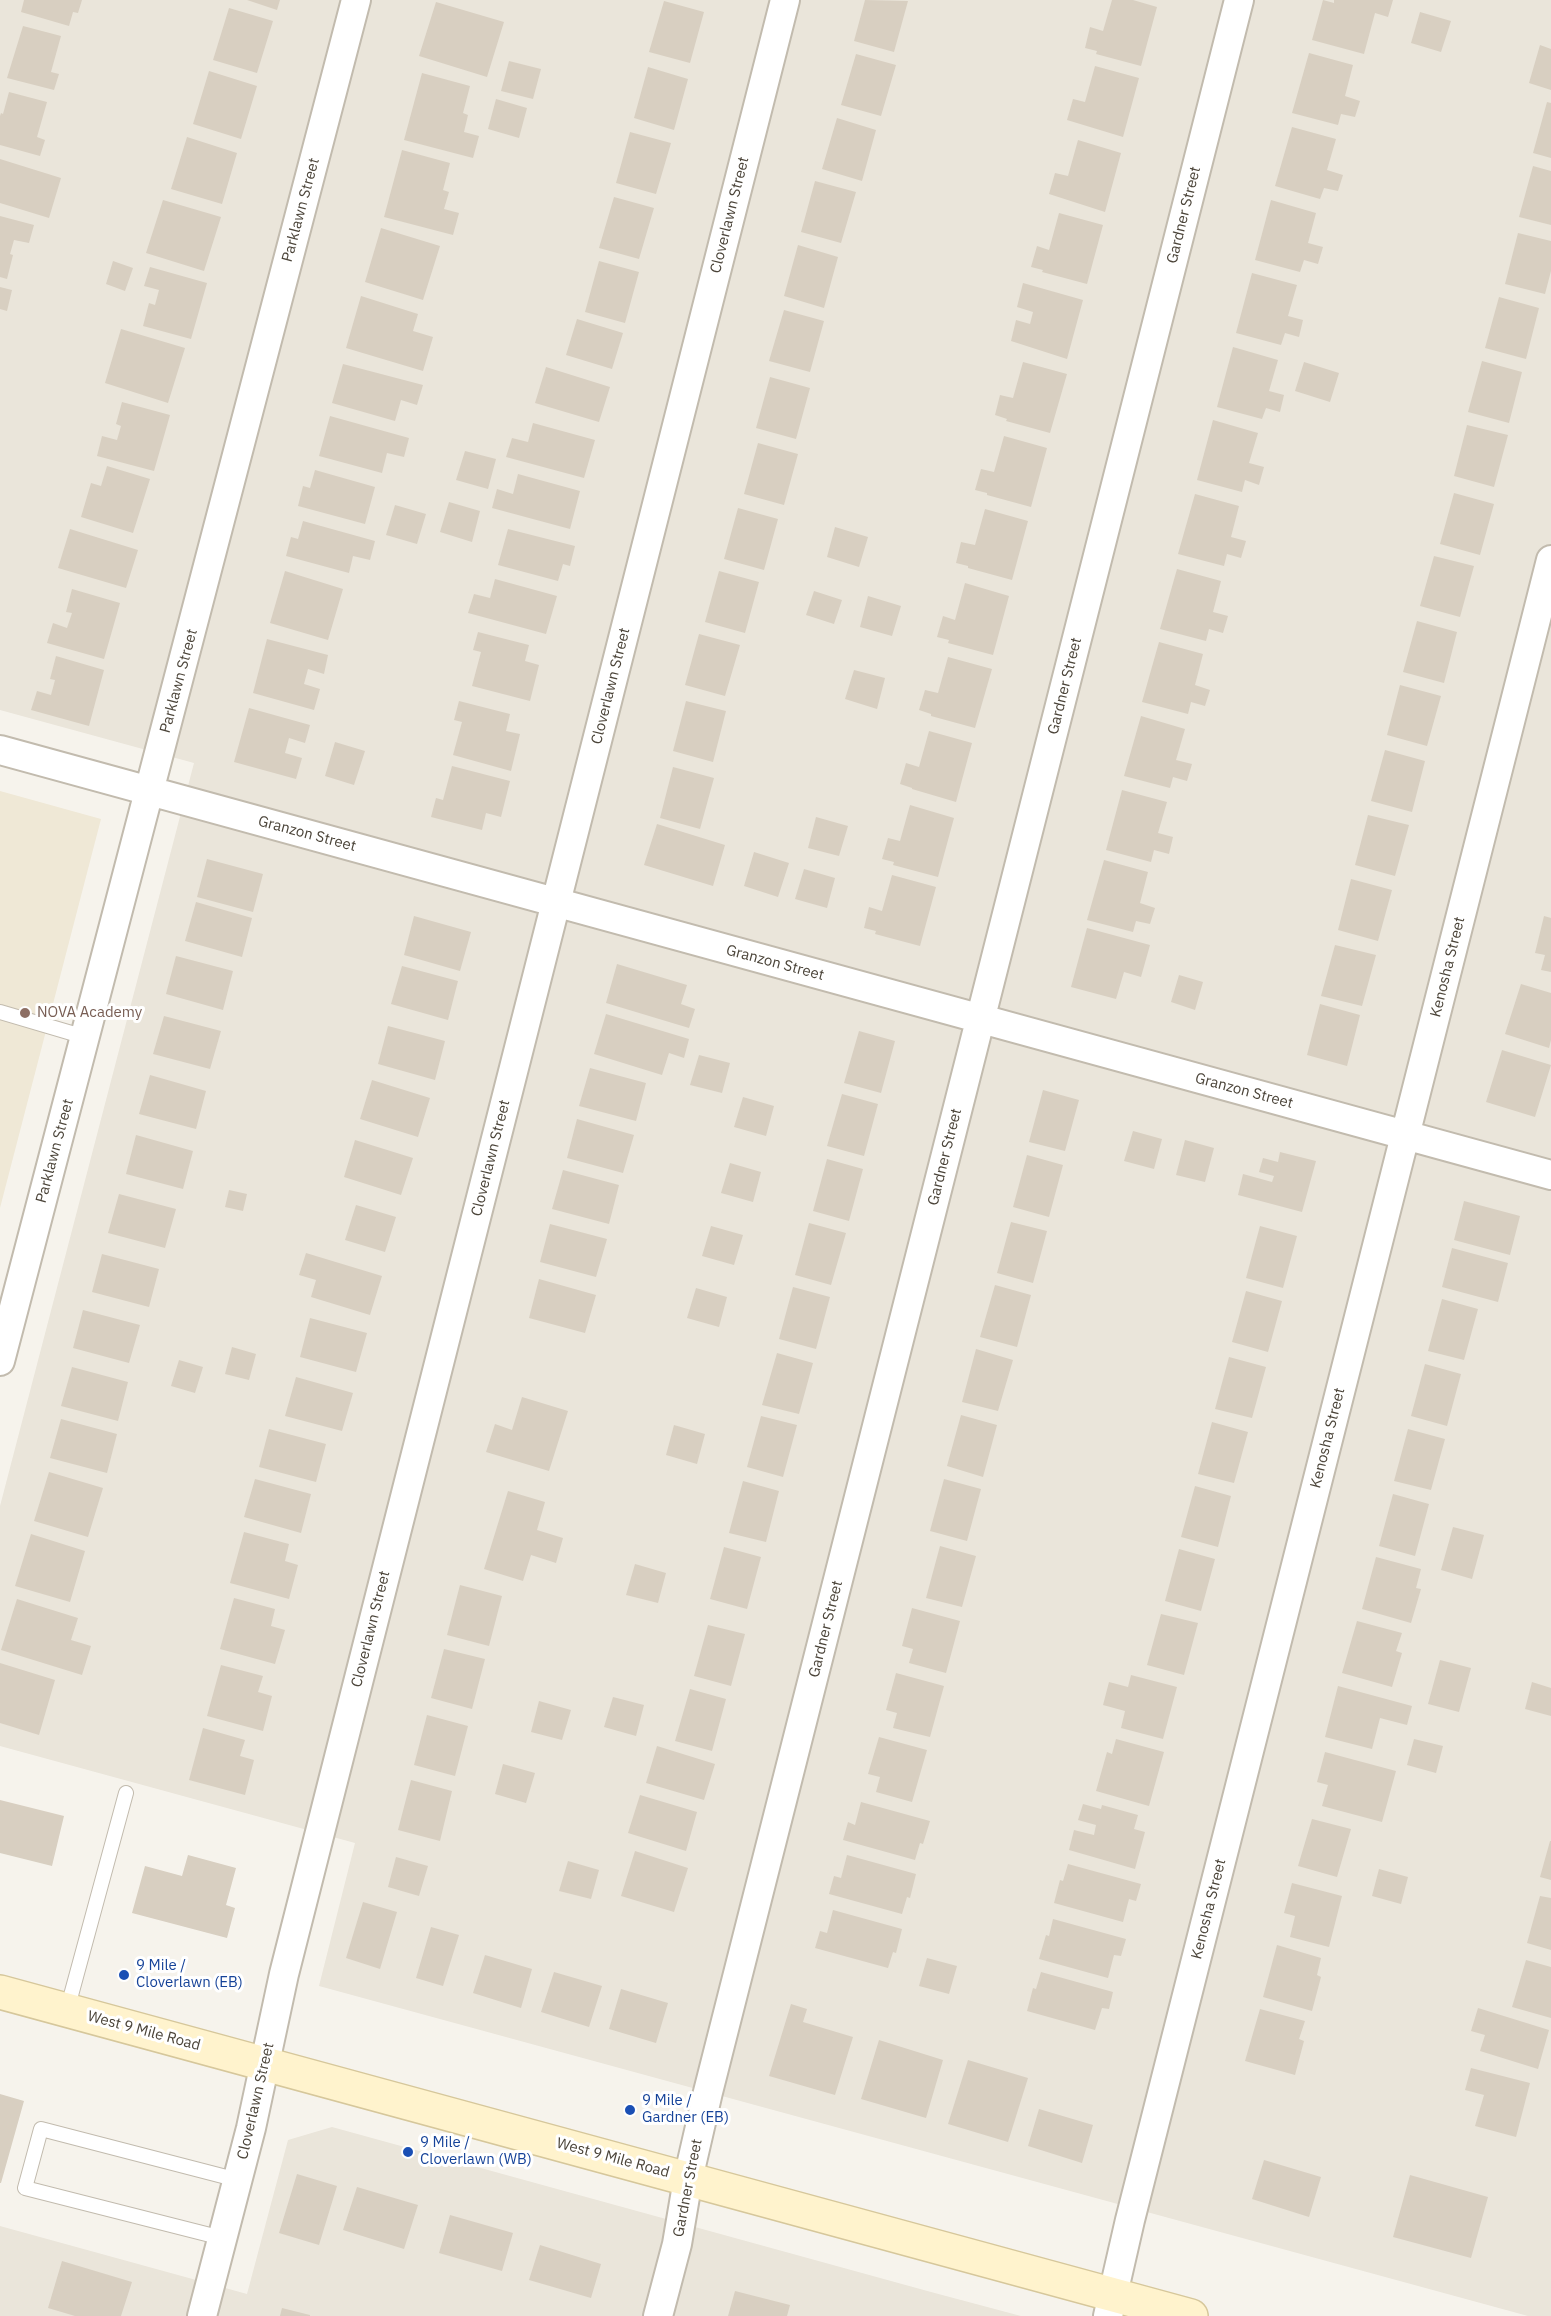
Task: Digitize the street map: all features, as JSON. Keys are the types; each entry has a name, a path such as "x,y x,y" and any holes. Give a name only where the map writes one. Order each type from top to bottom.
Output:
{"main road":[{"name":"West 9 Mile Road","path":"0,1992 688,2179 1110,2305 1191,2316"}],"street":[{"name":"Parklawn Street","path":"0,1361 356,0"},
{"name":"Cloverlawn Street","path":"202,2316 251,2128 287,1962 785,0"},
{"name":"Gardner Street","path":"657,2316 677,2244 688,2179 1239,0"},
{"name":"Kenosha Street","path":"1110,2305 1551,560"},
{"name":"Granzon Street","path":"0,750 1551,1175"}],"lane":[{"path":"0,1012 85,1037"},
{"path":"67,2010 126,1793"},
{"path":"222,2238 25,2188 41,2129 238,2180"}],"shaded area":[{"path":"0,0 1551,0 1551,2316 1528,2316 319,1986 355,1843 0,1746 0,1506 194,763 0,710"},
{"name":"NOVA Academy","path":"0,791 101,819 0,1208"},
{"path":"332,2127 1021,2316 0,2316 0,2226 247,2294 288,2140"}],"building":[{"path":"24,0 82,0 78,13 73,12 69,26 21,12"},
{"path":"247,0 280,0 277,10"},
{"path":"865,0 908,1 894,52 854,41"},
{"path":"1112,0 1133,0 1157,7 1141,66 1096,54 1097,51 1085,48 1090,27 1103,31"},
{"path":"1323,0 1334,3 1334,0 1393,0 1388,17 1375,13 1364,54 1312,40"},
{"path":"664,1 704,12 690,63 649,52"},
{"path":"436,2 504,22 487,77 419,56"},
{"path":"229,8 273,21 257,73 213,60"},
{"path":"1420,12 1451,21 1441,52 1411,43"},
{"path":"23,26 61,36 51,72 59,74 54,90 7,78"},
{"path":"1540,45 1551,49 1551,90 1529,83"},
{"path":"1309,53 1353,65 1345,96 1360,101 1355,117 1341,114 1338,125 1292,113"},
{"path":"856,54 896,65 881,116 841,105"},
{"path":"509,61 541,69 533,99 501,91"},
{"path":"1095,66 1139,78 1123,137 1067,120 1073,99 1085,102"},
{"path":"648,67 688,79 674,130 634,118"},
{"path":"209,71 257,86 241,139 193,124"},
{"path":"422,73 470,86 463,113 468,115 464,132 479,136 473,158 404,140"},
{"path":"9,92 47,102 37,137 45,140 40,156 0,145 0,116 1,113 3,114"},
{"path":"496,99 527,108 519,138 488,129"},
{"path":"1547,102 1551,103 1551,158 1533,153"},
{"path":"837,118 876,130 862,181 822,169"},
{"path":"1292,127 1336,139 1327,170 1343,175 1338,191 1324,188 1320,199 1275,186"},
{"path":"630,132 671,143 656,194 616,183"},
{"path":"187,137 237,153 222,204 171,189"},
{"path":"1078,140 1121,153 1105,212 1049,194 1055,173 1068,176"},
{"path":"402,150 450,163 443,190 449,192 444,209 459,213 453,235 384,217"},
{"path":"0,159 61,178 49,218 0,203"},
{"path":"1533,166 1551,171 1551,225 1519,217"},
{"path":"815,181 856,192 841,243 801,232"},
{"path":"614,197 654,208 639,259 599,248"},
{"path":"163,200 221,217 204,271 146,253"},
{"path":"1271,200 1316,213 1308,243 1323,247 1318,264 1304,260 1300,272 1255,260"},
{"path":"1059,213 1103,225 1087,284 1031,267 1037,246 1049,250"},
{"path":"0,216 34,225 29,243 14,240 7,279 0,277"},
{"path":"381,228 440,246 423,300 365,282"},
{"path":"1518,233 1551,241 1551,271 1545,294 1505,284"},
{"path":"798,245 838,257 824,308 784,296"},
{"path":"113,261 133,268 125,291 106,284"},
{"path":"599,261 639,272 625,323 585,312"},
{"path":"150,267 207,283 191,339 143,326 149,303 155,305 159,290 144,286"},
{"path":"1252,273 1297,285 1288,316 1303,320 1299,337 1285,333 1281,345 1236,333"},
{"path":"1023,283 1083,300 1067,359 1011,341 1016,320 1030,324 1033,312 1017,307"},
{"path":"0,287 12,290 7,311 0,309"},
{"path":"361,296 418,314 413,331 433,337 423,371 346,348"},
{"path":"1499,297 1539,308 1526,359 1485,348"},
{"path":"784,310 824,321 810,372 769,361"},
{"path":"577,319 623,333 612,369 566,355"},
{"path":"121,329 185,348 168,403 105,383"},
{"path":"1233,347 1278,360 1269,391 1284,395 1280,412 1266,408 1262,419 1217,407"},
{"path":"1482,361 1522,372 1509,423 1468,412"},
{"path":"1023,362 1067,374 1050,433 1006,421 1007,419 995,415 1000,395 1013,398"},
{"path":"1304,362 1339,373 1330,402 1295,391"},
{"path":"343,364 423,385 417,405 401,400 395,421 332,403"},
{"path":"546,367 610,387 599,422 535,403"},
{"path":"770,377 810,388 796,439 756,428"},
{"path":"122,402 170,415 154,471 97,456 102,436 117,440 121,426 116,424"},
{"path":"330,416 409,438 404,457 387,453 382,473 319,456"},
{"path":"1213,420 1258,433 1249,463 1264,467 1259,485 1245,480 1242,492 1197,480"},
{"path":"533,423 595,440 584,478 506,457 512,438 528,442"},
{"path":"1467,425 1508,435 1494,487 1454,476"},
{"path":"1004,436 1047,448 1031,507 975,490 981,469 994,472"},
{"path":"758,443 798,454 784,505 744,494"},
{"path":"465,451 496,459 488,489 456,480"},
{"path":"107,466 150,479 133,533 81,517 91,483 101,486"},
{"path":"315,470 375,487 365,524 298,506 303,486 310,488"},
{"path":"518,474 580,491 570,529 492,508 497,489 513,494"},
{"path":"1454,493 1494,504 1480,555 1440,544"},
{"path":"1195,494 1239,506 1231,537 1246,541 1241,558 1227,554 1224,566 1178,554"},
{"path":"449,502 480,511 472,542 440,532"},
{"path":"395,505 426,514 417,544 386,535"},
{"path":"738,508 778,519 764,570 724,559"},
{"path":"985,509 1028,521 1012,580 956,563 961,542 975,545"},
{"path":"303,521 375,541 370,560 353,556 349,573 286,556 291,537 298,539"},
{"path":"835,527 868,537 859,567 827,557"},
{"path":"70,529 138,550 126,588 58,568"},
{"path":"508,529 575,546 570,566 563,564 558,581 498,565"},
{"path":"1434,556 1474,566 1460,617 1420,606"},
{"path":"1177,569 1221,581 1213,612 1228,616 1223,633 1209,629 1206,641 1160,629"},
{"path":"285,571 343,589 328,640 270,623"},
{"path":"719,571 759,582 745,633 705,622"},
{"path":"495,579 557,596 546,634 468,613 474,594 490,598"},
{"path":"965,583 1009,596 993,655 948,643 949,640 937,637 943,616 955,620"},
{"path":"72,589 120,603 104,659 47,643 53,623 67,628 72,613 66,612"},
{"path":"814,591 842,600 834,624 806,615"},
{"path":"868,596 901,606 892,636 860,627"},
{"path":"1417,621 1457,632 1444,683 1403,672"},
{"path":"478,632 529,645 525,661 539,665 530,701 472,686 481,652 473,650"},
{"path":"699,634 740,645 725,696 685,685"},
{"path":"267,639 328,655 324,674 308,669 304,684 320,689 314,710 253,693"},
{"path":"1159,642 1203,654 1195,685 1210,690 1205,706 1191,702 1188,714 1142,702"},
{"path":"56,656 104,670 89,726 31,710 37,691 51,695 55,680 50,679"},
{"path":"948,657 992,669 975,728 931,716 919,710 925,690 938,693"},
{"path":"854,670 885,678 877,709 845,699"},
{"path":"1400,685 1441,696 1427,746 1387,735"},
{"path":"459,701 510,714 506,731 520,734 511,771 453,755 462,722 454,720"},
{"path":"686,701 726,711 713,762 673,751"},
{"path":"249,708 310,725 305,743 289,738 285,753 302,758 296,779 234,762"},
{"path":"1141,716 1185,729 1176,760 1192,764 1187,781 1173,777 1170,788 1124,776"},
{"path":"929,731 972,743 956,802 900,784 906,763 919,767"},
{"path":"335,742 365,751 354,785 325,776"},
{"path":"1385,750 1425,761 1412,812 1371,801"},
{"path":"452,766 510,781 501,817 486,813 482,830 431,817 436,798 443,800"},
{"path":"673,767 714,778 700,829 660,818"},
{"path":"1122,790 1167,802 1158,833 1173,837 1169,854 1154,850 1151,862 1106,850"},
{"path":"910,805 954,818 938,877 893,865 894,862 882,859 888,838 900,841"},
{"path":"1368,815 1409,825 1395,876 1355,865"},
{"path":"816,817 848,826 839,856 808,848"},
{"path":"657,824 725,845 713,886 644,865"},
{"path":"754,852 789,863 778,897 744,886"},
{"path":"207,859 263,874 253,912 197,897"},
{"path":"1104,860 1148,872 1140,903 1155,908 1150,924 1136,921 1133,932 1087,920"},
{"path":"804,869 835,878 827,908 795,899"},
{"path":"892,875 936,887 920,946 875,934 876,931 864,928 869,907 882,911"},
{"path":"1351,879 1392,890 1378,941 1338,930"},
{"path":"196,902 252,918 242,957 185,941"},
{"path":"414,916 471,932 460,971 404,955"},
{"path":"1544,916 1551,918 1551,972 1541,970 1545,955 1535,953"},
{"path":"1087,928 1150,945 1141,977 1124,972 1116,999 1071,987"},
{"path":"1335,945 1376,955 1362,1006 1321,996"},
{"path":"176,956 233,971 223,1010 166,994"},
{"path":"617,964 687,985 681,1004 695,1009 689,1028 606,1003"},
{"path":"402,966 458,981 448,1020 391,1004"},
{"path":"1179,975 1203,982 1195,1010 1171,1002"},
{"path":"1521,984 1551,993 1549,1048 1505,1034"},
{"path":"1320,1004 1360,1015 1347,1066 1307,1055"},
{"path":"606,1014 689,1039 684,1058 669,1053 662,1075 594,1054"},
{"path":"164,1016 221,1031 210,1069 153,1054"},
{"path":"388,1026 445,1041 435,1080 378,1064"},
{"path":"859,1031 895,1041 881,1093 844,1083"},
{"path":"1502,1050 1551,1065 1535,1117 1486,1102"},
{"path":"699,1055 730,1063 722,1093 690,1085"},
{"path":"590,1068 646,1083 636,1121 579,1106"},
{"path":"150,1075 206,1091 196,1129 139,1114"},
{"path":"372,1080 430,1098 418,1137 360,1119"},
{"path":"1043,1090 1079,1100 1065,1151 1029,1142"},
{"path":"842,1094 878,1104 864,1156 827,1146"},
{"path":"743,1097 774,1106 766,1136 734,1127"},
{"path":"577,1119 634,1135 623,1173 567,1158"},
{"path":"1133,1131 1162,1139 1154,1169 1124,1161"},
{"path":"136,1135 193,1151 183,1189 126,1174"},
{"path":"355,1140 413,1158 401,1195 344,1177"},
{"path":"1185,1140 1214,1148 1205,1182 1176,1175"},
{"path":"1280,1152 1316,1161 1302,1212 1238,1195 1243,1174 1272,1182 1274,1176 1259,1172 1263,1158 1278,1162"},
{"path":"1027,1155 1063,1165 1049,1217 1013,1207"},
{"path":"827,1159 863,1169 849,1221 813,1211"},
{"path":"730,1163 761,1172 753,1202 721,1193"},
{"path":"563,1170 619,1185 609,1224 552,1209"},
{"path":"229,1190 247,1194 243,1211 225,1207"},
{"path":"119,1194 176,1209 165,1248 108,1233"},
{"path":"1464,1201 1520,1216 1510,1255 1454,1240"},
{"path":"356,1205 396,1217 385,1252 345,1240"},
{"path":"1011,1222 1047,1231 1033,1283 997,1273"},
{"path":"809,1223 846,1233 831,1285 795,1275"},
{"path":"550,1224 607,1239 596,1277 540,1262"},
{"path":"711,1226 743,1235 734,1265 702,1256"},
{"path":"1260,1226 1297,1236 1283,1288 1246,1278"},
{"path":"1452,1248 1508,1263 1498,1302 1442,1287"},
{"path":"306,1253 382,1276 370,1315 311,1297 316,1280 299,1275"},
{"path":"102,1254 159,1269 149,1307 92,1292"},
{"path":"539,1279 596,1295 585,1333 529,1318"},
{"path":"995,1285 1031,1295 1017,1347 980,1337"},
{"path":"793,1287 830,1297 816,1349 779,1339"},
{"path":"696,1288 727,1297 719,1327 687,1318"},
{"path":"1246,1291 1282,1301 1268,1352 1232,1342"},
{"path":"1442,1299 1478,1309 1464,1360 1428,1351"},
{"path":"83,1310 140,1325 129,1363 73,1348"},
{"path":"310,1318 367,1333 356,1372 300,1357"},
{"path":"232,1347 256,1354 249,1380 225,1374"},
{"path":"976,1349 1013,1360 998,1411 962,1402"},
{"path":"777,1353 813,1363 799,1414 762,1405"},
{"path":"1229,1357 1266,1367 1252,1418 1215,1409"},
{"path":"179,1360 203,1367 195,1393 171,1386"},
{"path":"1425,1364 1461,1374 1447,1426 1411,1416"},
{"path":"72,1367 128,1382 118,1421 61,1406"},
{"path":"296,1377 353,1393 342,1431 285,1416"},
{"path":"522,1397 568,1411 549,1471 486,1452 495,1424 512,1430"},
{"path":"961,1415 997,1425 983,1477 947,1466"},
{"path":"761,1416 797,1425 783,1477 747,1467"},
{"path":"61,1419 117,1434 107,1473 50,1458"},
{"path":"1212,1422 1248,1432 1234,1483 1198,1474"},
{"path":"674,1425 705,1434 697,1464 666,1455"},
{"path":"269,1429 326,1444 316,1482 259,1467"},
{"path":"1408,1429 1445,1439 1431,1490 1394,1481"},
{"path":"49,1472 103,1488 88,1537 34,1521"},
{"path":"255,1479 311,1494 301,1533 244,1517"},
{"path":"944,1479 981,1489 967,1541 930,1531"},
{"path":"743,1481 779,1491 766,1542 729,1533"},
{"path":"1195,1486 1231,1496 1218,1547 1181,1537"},
{"path":"508,1491 545,1502 537,1530 563,1538 556,1563 531,1555 523,1581 484,1569"},
{"path":"1393,1494 1429,1504 1415,1556 1379,1546"},
{"path":"1453,1527 1484,1535 1472,1579 1441,1570"},
{"path":"244,1532 289,1544 285,1561 298,1565 289,1599 230,1583"},
{"path":"31,1534 85,1551 70,1602 15,1586"},
{"path":"940,1546 976,1556 962,1607 926,1598"},
{"path":"724,1547 761,1557 747,1609 710,1599"},
{"path":"1179,1549 1215,1559 1201,1611 1165,1601"},
{"path":"1376,1557 1421,1569 1416,1588 1421,1589 1411,1623 1362,1609"},
{"path":"635,1564 666,1573 658,1603 626,1595"},
{"path":"460,1585 502,1596 489,1646 447,1635"},
{"path":"234,1598 275,1609 271,1626 285,1630 275,1664 220,1649"},
{"path":"17,1599 78,1618 71,1640 91,1646 82,1675 1,1650"},
{"path":"912,1608 960,1621 946,1673 909,1663 913,1649 902,1646"},
{"path":"1161,1614 1198,1623 1184,1675 1147,1665"},
{"path":"1357,1621 1402,1633 1396,1651 1402,1653 1392,1687 1342,1673"},
{"path":"708,1625 745,1634 731,1686 694,1676"},
{"path":"444,1649 485,1659 472,1709 431,1698"},
{"path":"1440,1660 1471,1668 1459,1712 1428,1704"},
{"path":"0,1663 55,1680 39,1735 0,1723"},
{"path":"221,1665 263,1676 258,1692 272,1696 263,1731 207,1716"},
{"path":"896,1673 944,1686 930,1737 893,1728 897,1713 886,1710"},
{"path":"1131,1675 1177,1687 1163,1739 1121,1728 1125,1711 1103,1705 1109,1682 1128,1687"},
{"path":"1532,1682 1551,1688 1551,1716 1525,1709"},
{"path":"1338,1686 1412,1706 1407,1725 1380,1718 1372,1749 1325,1737"},
{"path":"690,1689 726,1699 712,1751 675,1741"},
{"path":"613,1697 644,1705 636,1736 604,1727"},
{"path":"539,1701 571,1710 562,1740 531,1732"},
{"path":"427,1715 468,1726 455,1776 414,1765"},
{"path":"203,1728 245,1740 240,1756 254,1760 245,1795 189,1780"},
{"path":"879,1737 927,1750 912,1802 876,1792 880,1777 868,1774"},
{"path":"1116,1739 1164,1752 1149,1806 1096,1791 1107,1752 1112,1754"},
{"path":"1414,1739 1443,1746 1436,1773 1407,1765"},
{"path":"657,1746 715,1764 704,1800 646,1783"},
{"path":"1325,1752 1396,1771 1382,1822 1322,1806 1328,1785 1317,1782"},
{"path":"503,1764 535,1773 526,1803 495,1794"},
{"path":"411,1780 452,1791 440,1841 398,1830"},
{"path":"640,1795 697,1812 686,1851 628,1833"},
{"path":"0,1800 64,1816 52,1866 0,1853"},
{"path":"861,1802 930,1821 915,1860 843,1840 848,1822 855,1825"},
{"path":"1083,1804 1101,1809 1102,1805 1138,1815 1134,1829 1145,1832 1135,1869 1069,1850 1074,1830 1094,1835 1096,1825 1078,1820"},
{"path":"1312,1819 1351,1829 1337,1877 1298,1866"},
{"path":"1551,1841 1551,1880 1540,1877"},
{"path":"635,1851 688,1868 674,1912 621,1896"},
{"path":"188,1855 236,1868 226,1905 235,1908 227,1938 132,1913 145,1866 182,1876"},
{"path":"847,1855 916,1874 910,1898 907,1897 902,1914 829,1894 834,1876 841,1878"},
{"path":"396,1857 428,1866 419,1896 388,1887"},
{"path":"568,1861 599,1870 591,1899 559,1891"},
{"path":"1068,1864 1141,1884 1136,1901 1129,1899 1123,1922 1054,1903 1060,1880 1063,1881"},
{"path":"1379,1869 1408,1877 1401,1904 1372,1896"},
{"path":"1292,1883 1342,1896 1329,1947 1290,1937 1295,1916 1284,1913"},
{"path":"1540,1896 1551,1898 1551,1950 1527,1943"},
{"path":"363,1902 397,1912 380,1969 346,1958"},
{"path":"833,1910 902,1929 896,1953 893,1952 888,1968 815,1948 820,1931 827,1933"},
{"path":"1053,1919 1126,1939 1121,1956 1114,1955 1108,1978 1039,1959 1046,1935 1049,1936"},
{"path":"431,1927 459,1935 443,1986 416,1978"},
{"path":"1277,1945 1321,1958 1317,1975 1321,1977 1312,2011 1263,1997"},
{"path":"485,1955 532,1969 521,2008 473,1993"},
{"path":"927,1958 957,1966 949,1994 919,1986"},
{"path":"1526,1960 1551,1967 1551,2018 1512,2007"},
{"path":"554,1972 602,1986 589,2027 541,2012"},
{"path":"1041,1972 1113,1992 1109,2009 1102,2008 1095,2030 1027,2011 1033,1988 1036,1989"},
{"path":"621,1989 668,2003 656,2043 609,2029"},
{"path":"791,2004 807,2009 803,2022 853,2037 835,2095 769,2076"},
{"path":"1478,2008 1549,2030 1538,2069 1480,2051 1485,2035 1471,2031"},
{"path":"1260,2009 1305,2021 1299,2039 1304,2041 1295,2075 1245,2061"},
{"path":"879,2040 943,2060 926,2118 861,2099"},
{"path":"968,2060 1028,2078 1008,2142 948,2124"},
{"path":"1471,2068 1530,2083 1516,2137 1475,2126 1484,2095 1465,2090"},
{"path":"0,2094 24,2101 1,2183 0,2183"},
{"path":"1039,2109 1093,2125 1082,2163 1028,2146"},
{"path":"1264,2160 1321,2177 1309,2217 1252,2199"},
{"path":"297,2174 337,2186 319,2245 279,2233"},
{"path":"1410,2175 1488,2197 1471,2258 1393,2237"},
{"path":"357,2187 418,2205 404,2249 343,2230"},
{"path":"450,2215 513,2233 502,2271 439,2253"},
{"path":"540,2245 601,2264 591,2298 529,2280"},
{"path":"62,2261 132,2282 121,2316 75,2316 48,2308"},
{"path":"735,2291 790,2305 787,2316 728,2316"},
{"path":"282,2308 310,2315 310,2316 280,2316"}],"place":[{"name":"NOVA Academy","path":"25,1013"},
{"name":"9 Mile / Cloverlawn (EB)","path":"124,1975"},
{"name":"9 Mile / Gardner (EB)","path":"630,2110"},
{"name":"9 Mile / Cloverlawn (WB)","path":"408,2152"}]}
